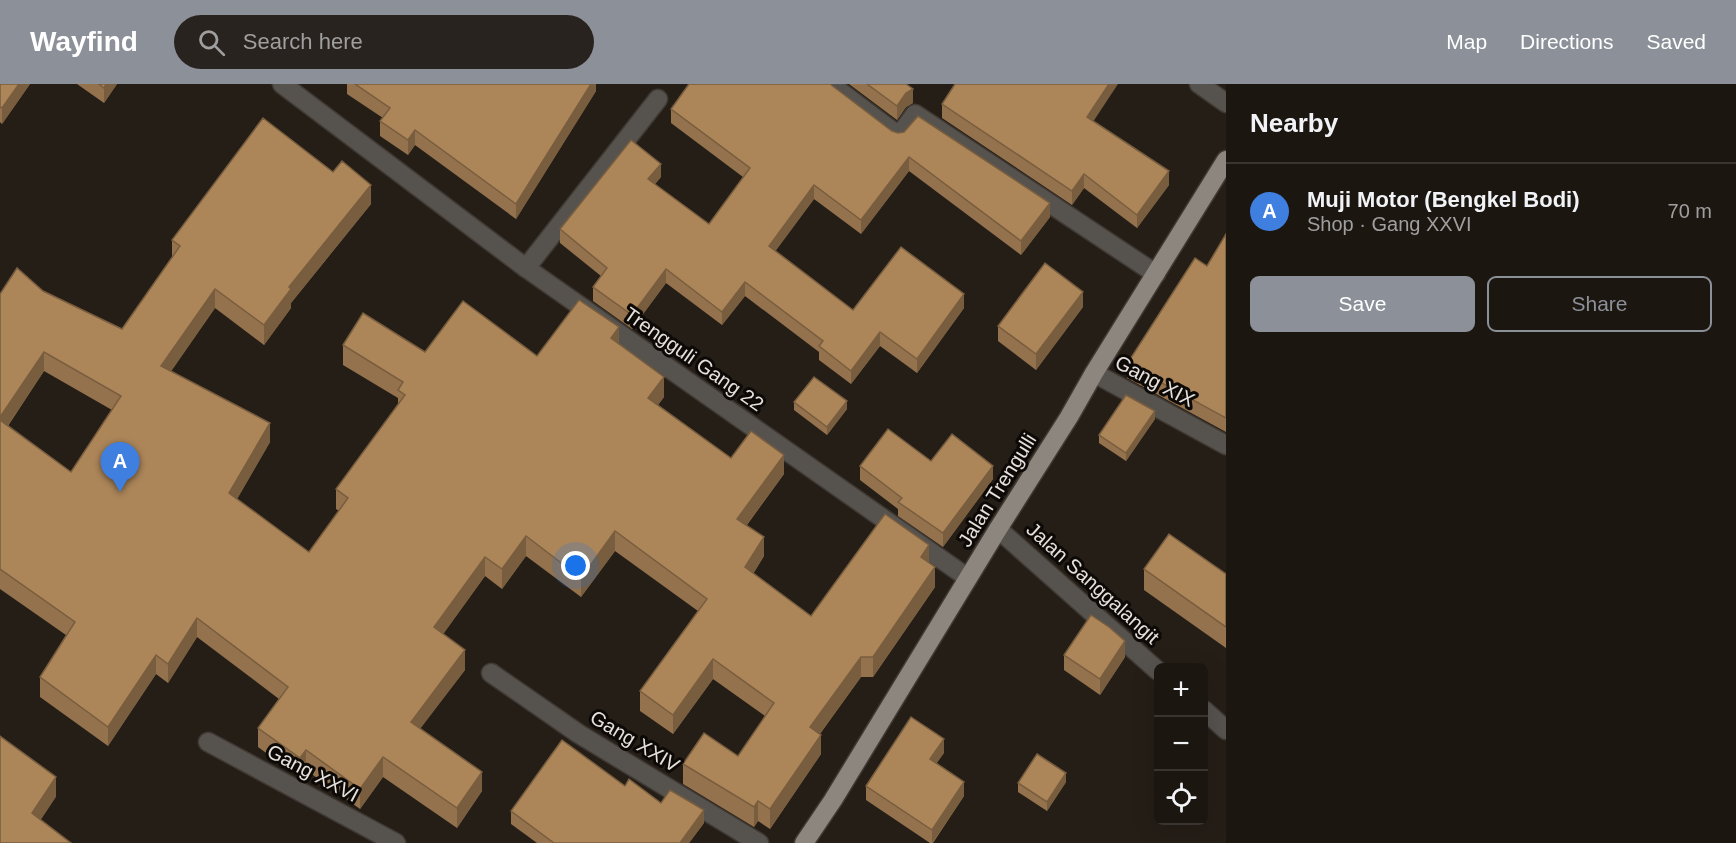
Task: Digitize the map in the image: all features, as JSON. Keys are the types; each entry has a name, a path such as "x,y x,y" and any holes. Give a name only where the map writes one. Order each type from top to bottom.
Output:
{"main road":[{"name":"Jalan Trengulli","path":"804,843 833,801 1226,160"}],"street":[{"name":"Trengguli Gang 22","path":"282,84 526,268 968,578"},
{"path":"830,84 899,136 915,114 1155,274"},
{"path":"1199,84 1226,103"},
{"path":"526,268 658,99"},
{"name":"Gang XIX","path":"1094,373 1226,445"},
{"name":"Jalan Sanggalangit","path":"998,529 1154,667"},
{"name":"Gang XXIV","path":"491,672 579,734 759,843"},
{"path":"1208,715 1226,730"},
{"name":"Gang XXVI","path":"208,742 396,843"}],"building":[{"path":"0,84 19,84 2,108 0,107"},
{"path":"355,84 591,84 516,204 415,130 408,140 380,121 390,108"},
{"path":"689,84 830,84 892,131 904,132 918,116 1050,203 1021,241 909,157 861,220 814,185 769,246 853,310 901,247 964,294 917,359 880,332 851,371 819,346 823,341 745,282 722,312 666,269 632,315 593,287 607,268 560,229 631,140 661,164 648,179 709,224 750,168 671,109"},
{"path":"867,84 906,84 913,89 906,93 897,106"},
{"path":"955,84 1109,84 1087,117 1169,171 1137,215 1084,174 1072,191 942,104"},
{"path":"263,118 333,172 342,161 371,185 289,287 291,289 264,325 215,289 161,366 270,423 229,493 309,552 348,498 336,489 405,395 398,390 403,382 343,345 363,313 425,352 463,301 537,356 579,300 619,327 611,338 664,377 648,398 731,458 751,431 784,455 737,519 764,537 745,567 811,616 885,514 929,545 921,557 935,567 873,657 861,657 810,727 821,735 770,809 758,801 754,807 683,764 704,733 738,756 774,703 713,659 673,715 640,691 707,599 615,531 581,578 526,536 502,569 485,557 434,627 465,650 411,722 482,772 457,808 383,757 360,789 306,750 300,758 258,728 288,687 197,618 168,664 156,655 108,727 40,677 75,622 0,569 0,420 71,472 121,396 44,352 0,417 0,294 17,268 43,291 122,329 180,246 172,240"},
{"path":"1226,234 1226,418 1127,364 1195,258 1207,266"},
{"path":"1045,263 1083,292 1036,354 998,326"},
{"path":"814,377 847,401 827,427 794,402"},
{"path":"1126,395 1155,411 1126,453 1099,435"},
{"path":"888,429 931,461 952,434 993,466 943,533 898,502 902,498 860,466"},
{"path":"1169,534 1226,574 1226,627 1144,569"},
{"path":"1091,615 1125,641 1100,679 1064,655"},
{"path":"911,717 944,739 930,759 964,782 932,830 866,786"},
{"path":"0,736 56,777 32,813 71,843 0,843"},
{"path":"562,740 625,786 629,779 661,803 670,790 704,810 680,843 554,843 511,811"},
{"path":"1037,754 1066,773 1047,802 1018,783"}],"place":[{"name":"Muji Motor (Bengkel Bodi)","path":"120,492"}]}
